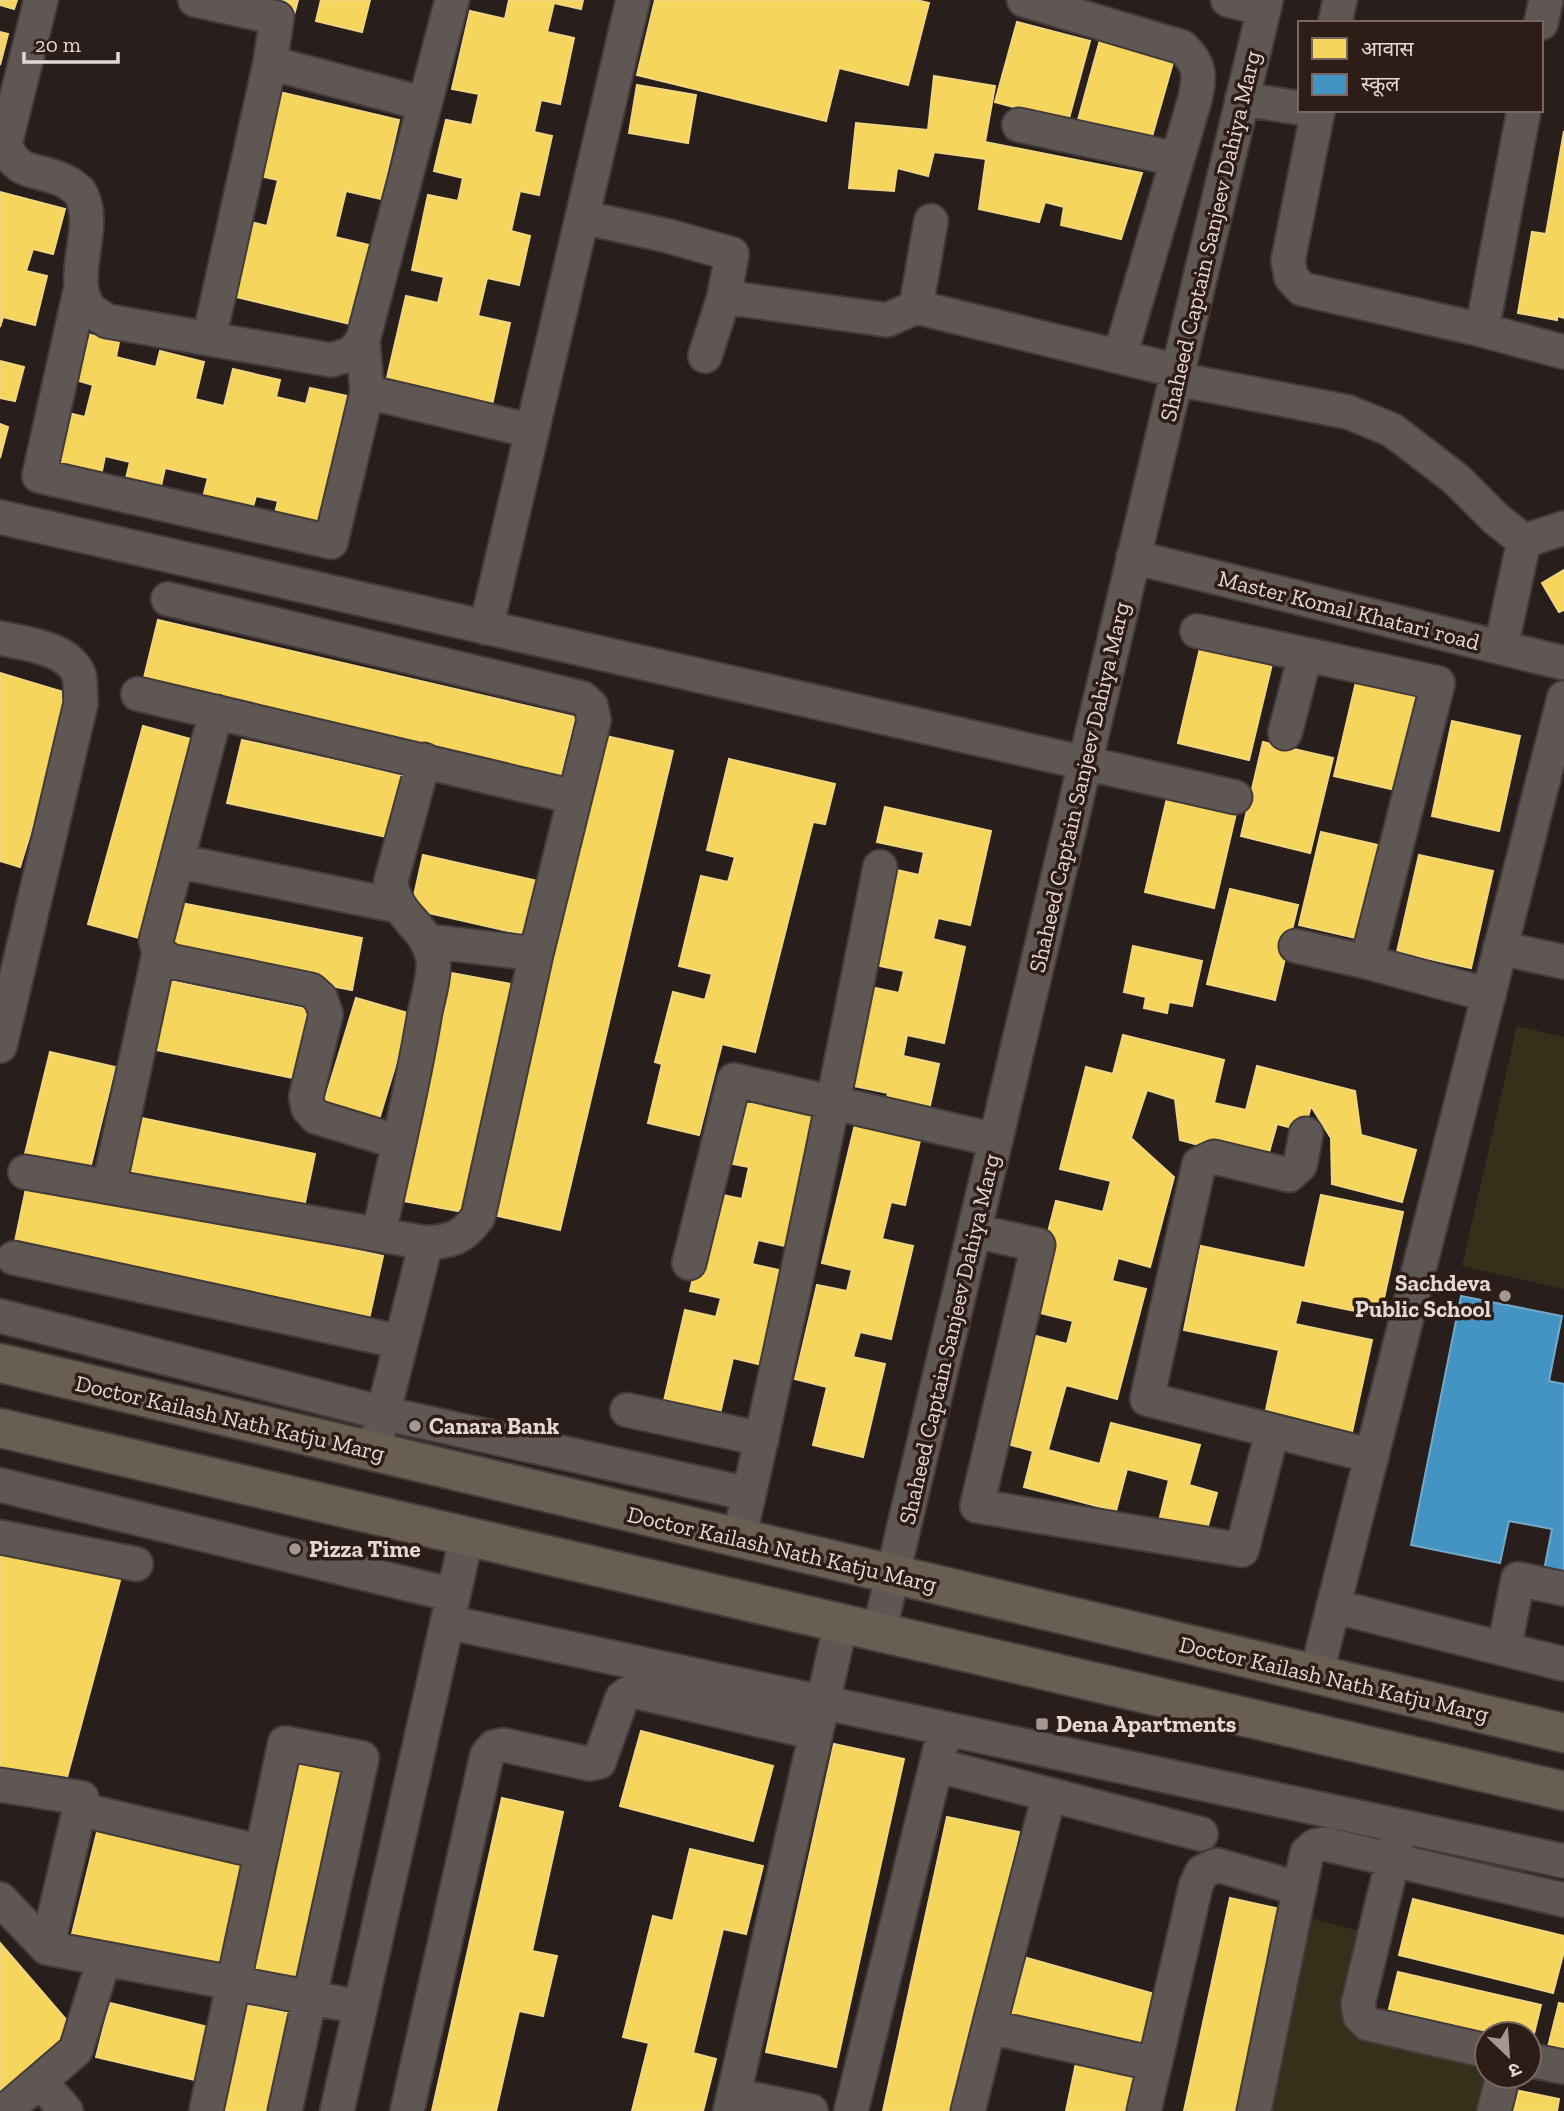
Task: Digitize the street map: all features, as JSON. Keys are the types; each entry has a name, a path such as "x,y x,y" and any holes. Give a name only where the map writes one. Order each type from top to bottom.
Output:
{"main road":[{"name":"Doctor Kailash Nath Katju Marg","path":"0,1363 1564,1733"},
{"path":"0,1428 1564,1791"}],"street":[{"path":"41,0 8,95 2,144 10,159 20,167 59,177 78,190 87,215 81,287 39,476 331,541 368,392 363,340 452,0"},
{"path":"195,0 277,18 270,63 209,339"},
{"path":"486,628 634,0"},
{"path":"1024,0 1182,47 1191,56 1200,75 1120,356"},
{"path":"1228,0 1265,4"},
{"path":"1335,21 1340,0"},
{"path":"1541,21 1546,0"},
{"name":"Shaheed Captain Sanjeev Dahiya Marg","path":"879,1632 1265,4"},
{"path":"270,63 425,104"},
{"path":"1242,99 1298,108"},
{"path":"1312,112 1289,261 1291,277 1302,289 1482,330 1564,352"},
{"path":"1482,330 1524,112"},
{"path":"1019,125 1176,159"},
{"path":"582,217 668,236 732,254 723,297 705,356"},
{"path":"916,307 932,221"},
{"path":"81,287 90,308 107,321 331,360 351,354 363,340"},
{"path":"723,297 887,320 916,307 1120,356 1177,375 1348,412 1392,430 1456,479 1495,518 1524,541"},
{"path":"368,392 532,431"},
{"path":"0,517 1235,797"},
{"path":"1524,541 1564,528"},
{"path":"1501,647 1524,541"},
{"name":"Master Komal Khatari road","path":"1133,556 1564,663"},
{"path":"25,1171 426,1243 451,1241 468,1231 478,1217 536,954 594,720 591,706 582,698 168,599"},
{"path":"1197,631 1438,684 1367,962"},
{"path":"0,638 66,657 79,675 81,703 0,1046"},
{"path":"1285,733 1305,656"},
{"path":"138,694 574,797"},
{"path":"1316,1675 1564,698"},
{"path":"109,1186 159,953 156,941 216,712"},
{"path":"379,1234 419,1047 433,962 428,941 398,906 391,881 424,760"},
{"path":"177,861 398,906"},
{"path":"738,1538 762,1440 834,1105 880,867"},
{"path":"428,941 536,954"},
{"path":"1296,946 1489,995"},
{"path":"1500,948 1564,962"},
{"path":"159,953 170,961 311,990 321,999 326,1014 306,1097 308,1108 316,1117 398,1142"},
{"path":"689,1263 734,1080 996,1140"},
{"path":"1306,1134 1300,1165 1289,1175 1214,1157 1199,1164 1147,1399 1372,1456"},
{"path":"974,1231 1038,1245 977,1506 1242,1550 1272,1432"},
{"path":"374,1452 426,1243"},
{"path":"13,1258 401,1342"},
{"path":"0,1316 383,1413 749,1494"},
{"path":"627,1410 762,1440"},
{"path":"0,1485 450,1608 820,1718"},
{"path":"337,2111 467,1535"},
{"path":"0,1537 136,1564"},
{"path":"1504,1649 1518,1579 1564,1589"},
{"path":"1333,1606 1564,1664"},
{"path":"811,2111 732,2103 841,1623"},
{"path":"407,2111 486,1755 494,1747 504,1745 590,1764 599,1762 622,1698 629,1693 820,1718 945,1729 1564,1861"},
{"path":"851,2111 945,1729"},
{"path":"206,2111 285,1743 362,1758 285,2111"},
{"path":"936,1765 1201,1834"},
{"path":"0,1785 82,1798 47,1948"},
{"path":"968,2111 1049,1795"},
{"path":"79,1809 261,1852"},
{"path":"1401,1826 1358,2004 1360,2016 1368,2024 1473,2048"},
{"path":"1254,2111 1307,1853 1315,1846 1325,1844 1564,1900"},
{"path":"1144,2111 1196,1885 1202,1872 1217,1865 1300,1889"},
{"path":"0,1899 47,1948 360,2007"},
{"path":"5,2111 76,2050 104,1959"},
{"path":"989,2027 1155,2064"},
{"path":"1543,2063 1564,2067"},
{"path":"40,2081 66,2111"},
{"path":"1494,2111 1499,2090"}],"shaded area":[{"path":"1517,1026 1564,1037 1564,1289 1462,1266"},
{"path":"1312,1919 1368,1933 1348,2014 1473,2044 1473,2090 1482,2090 1477,2111 1265,2111"}],"building: आवास":[{"path":"0,0 17,0 14,9 0,5"},
{"path":"246,0 298,0 294,15 245,4"},
{"path":"321,0 370,0 362,32 316,21"},
{"path":"509,0 583,0 581,9 554,3 547,32 574,38 560,104 541,100 534,132 552,136 539,195 520,191 511,231 530,236 519,285 487,278 478,316 510,323 492,405 386,382 406,296 438,303 444,277 412,270 428,195 458,201 463,178 434,171 446,120 472,125 479,94 452,89 470,11 505,19"},
{"path":"655,0 916,0 929,3 908,85 839,68 826,121 637,75"},
{"path":"1017,22 1090,41 1068,122 995,102"},
{"path":"0,32 8,34 0,65"},
{"path":"1100,40 1174,59 1151,140 1078,120"},
{"path":"934,76 995,86 985,142 1142,173 1121,239 1061,225 1064,207 1045,202 1039,222 979,209 986,159 934,152 928,176 897,168 894,191 849,188 856,123 928,130"},
{"path":"637,85 696,95 688,143 629,133"},
{"path":"271,90 399,120 381,199 346,191 335,237 369,245 350,324 224,294 242,220 267,226 278,180 251,174"},
{"path":"1564,131 1564,318 1557,316 1557,320 1518,313 1532,232 1546,234"},
{"path":"0,192 65,209 53,254 33,249 26,271 47,276 35,325 3,317 0,327"},
{"path":"87,334 119,342 116,357 156,367 160,351 204,362 195,399 224,406 233,369 280,380 276,397 306,404 310,388 352,397 319,533 273,522 278,501 256,496 250,517 201,505 208,478 165,468 159,495 124,486 130,462 105,456 100,481 54,470 68,413 85,417 93,385 76,380"},
{"path":"0,361 24,367 15,401 0,398"},
{"path":"0,424 8,427 0,458"},
{"path":"1564,570 1564,610 1559,612 1542,583"},
{"path":"158,620 575,717 558,787 141,690"},
{"path":"1201,644 1273,660 1249,760 1178,743"},
{"path":"0,673 73,695 20,867 0,861"},
{"path":"1356,682 1426,698 1404,792 1334,776"},
{"path":"1452,721 1520,736 1499,831 1432,816"},
{"path":"143,726 205,743 150,941 88,924"},
{"path":"597,734 673,751 560,1230 485,1213"},
{"path":"242,740 415,778 401,840 227,803"},
{"path":"1263,742 1333,758 1310,853 1241,836"},
{"path":"729,759 835,784 825,824 813,822 755,1052 722,1044 699,1135 648,1123 662,1064 655,1062 673,992 705,1000 712,974 679,966 701,876 728,882 735,857 707,850"},
{"path":"1168,794 1237,809 1214,908 1145,892"},
{"path":"885,807 991,831 970,925 938,918 933,939 965,947 944,1043 907,1035 903,1056 939,1064 927,1119 884,1110 888,1093 839,1083 861,985 899,993 904,971 866,963 888,868 919,875 924,852 877,842"},
{"path":"1321,832 1391,848 1369,941 1299,925"},
{"path":"423,855 542,882 530,936 411,909"},
{"path":"1419,855 1493,871 1471,968 1397,952"},
{"path":"1230,889 1298,905 1275,1000 1207,984"},
{"path":"181,903 362,938 352,990 171,955"},
{"path":"1133,946 1202,961 1192,1006 1169,1002 1167,1013 1144,1008 1146,997 1124,992"},
{"path":"446,972 511,984 469,1213 403,1201"},
{"path":"156,978 312,1010 298,1079 142,1047"},
{"path":"356,998 411,1014 377,1126 322,1109"},
{"path":"1123,1035 1224,1060 1214,1103 1246,1110 1257,1066 1355,1091 1361,1135 1416,1150 1402,1202 1332,1184 1331,1138 1311,1106 1304,1131 1277,1124 1266,1163 1180,1140 1175,1099 1147,1090 1131,1138 1174,1177 1150,1267 1118,1258 1112,1281 1146,1289 1117,1399 1066,1385 1048,1450 1100,1464 1111,1423 1200,1445 1189,1485 1217,1493 1206,1533 1159,1521 1169,1480 1127,1469 1116,1511 1024,1487 1033,1451 1004,1443 1032,1335 1067,1344 1073,1321 1028,1310 1056,1201 1103,1212 1111,1181 1060,1169 1086,1067 1113,1074"},
{"path":"50,1052 115,1067 88,1177 23,1162"},
{"path":"749,1093 826,1110 794,1248 758,1240 752,1264 788,1272 766,1366 733,1358 719,1418 663,1405 685,1310 716,1317 721,1298 690,1291 713,1193 742,1199 749,1167 733,1164"},
{"path":"132,1116 315,1154 303,1212 119,1174"},
{"path":"857,1116 922,1132 905,1205 891,1202 882,1239 913,1246 891,1339 860,1332 853,1357 885,1364 863,1457 813,1445 827,1387 795,1379 817,1285 847,1291 852,1270 822,1263"},
{"path":"28,1179 383,1256 367,1328 13,1251"},
{"path":"1321,1195 1403,1212 1380,1316 1301,1300 1295,1324 1372,1340 1349,1446 1262,1428 1279,1350 1184,1330 1201,1246 1305,1268"},
{"path":"0,1544 121,1577 63,1792 0,1775"},
{"path":"641,1731 773,1766 753,1841 620,1806"},
{"path":"834,1744 904,1759 836,2067 766,2052"},
{"path":"291,1753 351,1767 299,1989 240,1975"},
{"path":"502,1798 563,1812 532,1951 557,1956 543,2016 519,2011 496,2111 432,2111"},
{"path":"947,1817 1019,1832 959,2111 883,2111"},
{"path":"99,1824 246,1860 216,1977 70,1942"},
{"path":"690,1849 763,1866 746,1934 723,1929 693,2053 716,2059 703,2111 632,2111 649,2043 623,2037 653,1916 673,1921"},
{"path":"1230,1898 1289,1911 1245,2111 1184,2111"},
{"path":"1413,1899 1564,1936 1564,1951 1553,1993 1399,1955"},
{"path":"0,1943 75,2030 0,2095"},
{"path":"1027,1958 1165,1997 1149,2056 1010,2016"},
{"path":"1398,1972 1541,2005 1537,2020 1473,2020 1473,2032 1387,2017"},
{"path":"234,2002 297,2015 276,2111 211,2111"},
{"path":"110,2003 208,2027 195,2080 96,2057"},
{"path":"1559,2003 1564,2004 1564,2055 1547,2051"},
{"path":"1076,2063 1146,2077 1138,2111 1066,2111"},
{"path":"1515,2090 1559,2099 1557,2111 1511,2111"}],"building: स्कूल":[{"path":"1461,1296 1562,1316 1549,1381 1564,1384 1564,1585 1542,1581 1552,1529 1509,1521 1500,1563 1411,1545"}],"place":[{"name":"Sachdeva Public School","path":"1505,1296"},
{"name":"Canara Bank","path":"415,1426"},
{"name":"Pizza Time","path":"295,1549"},
{"name":"Dena Apartments","path":"1042,1724"}]}
